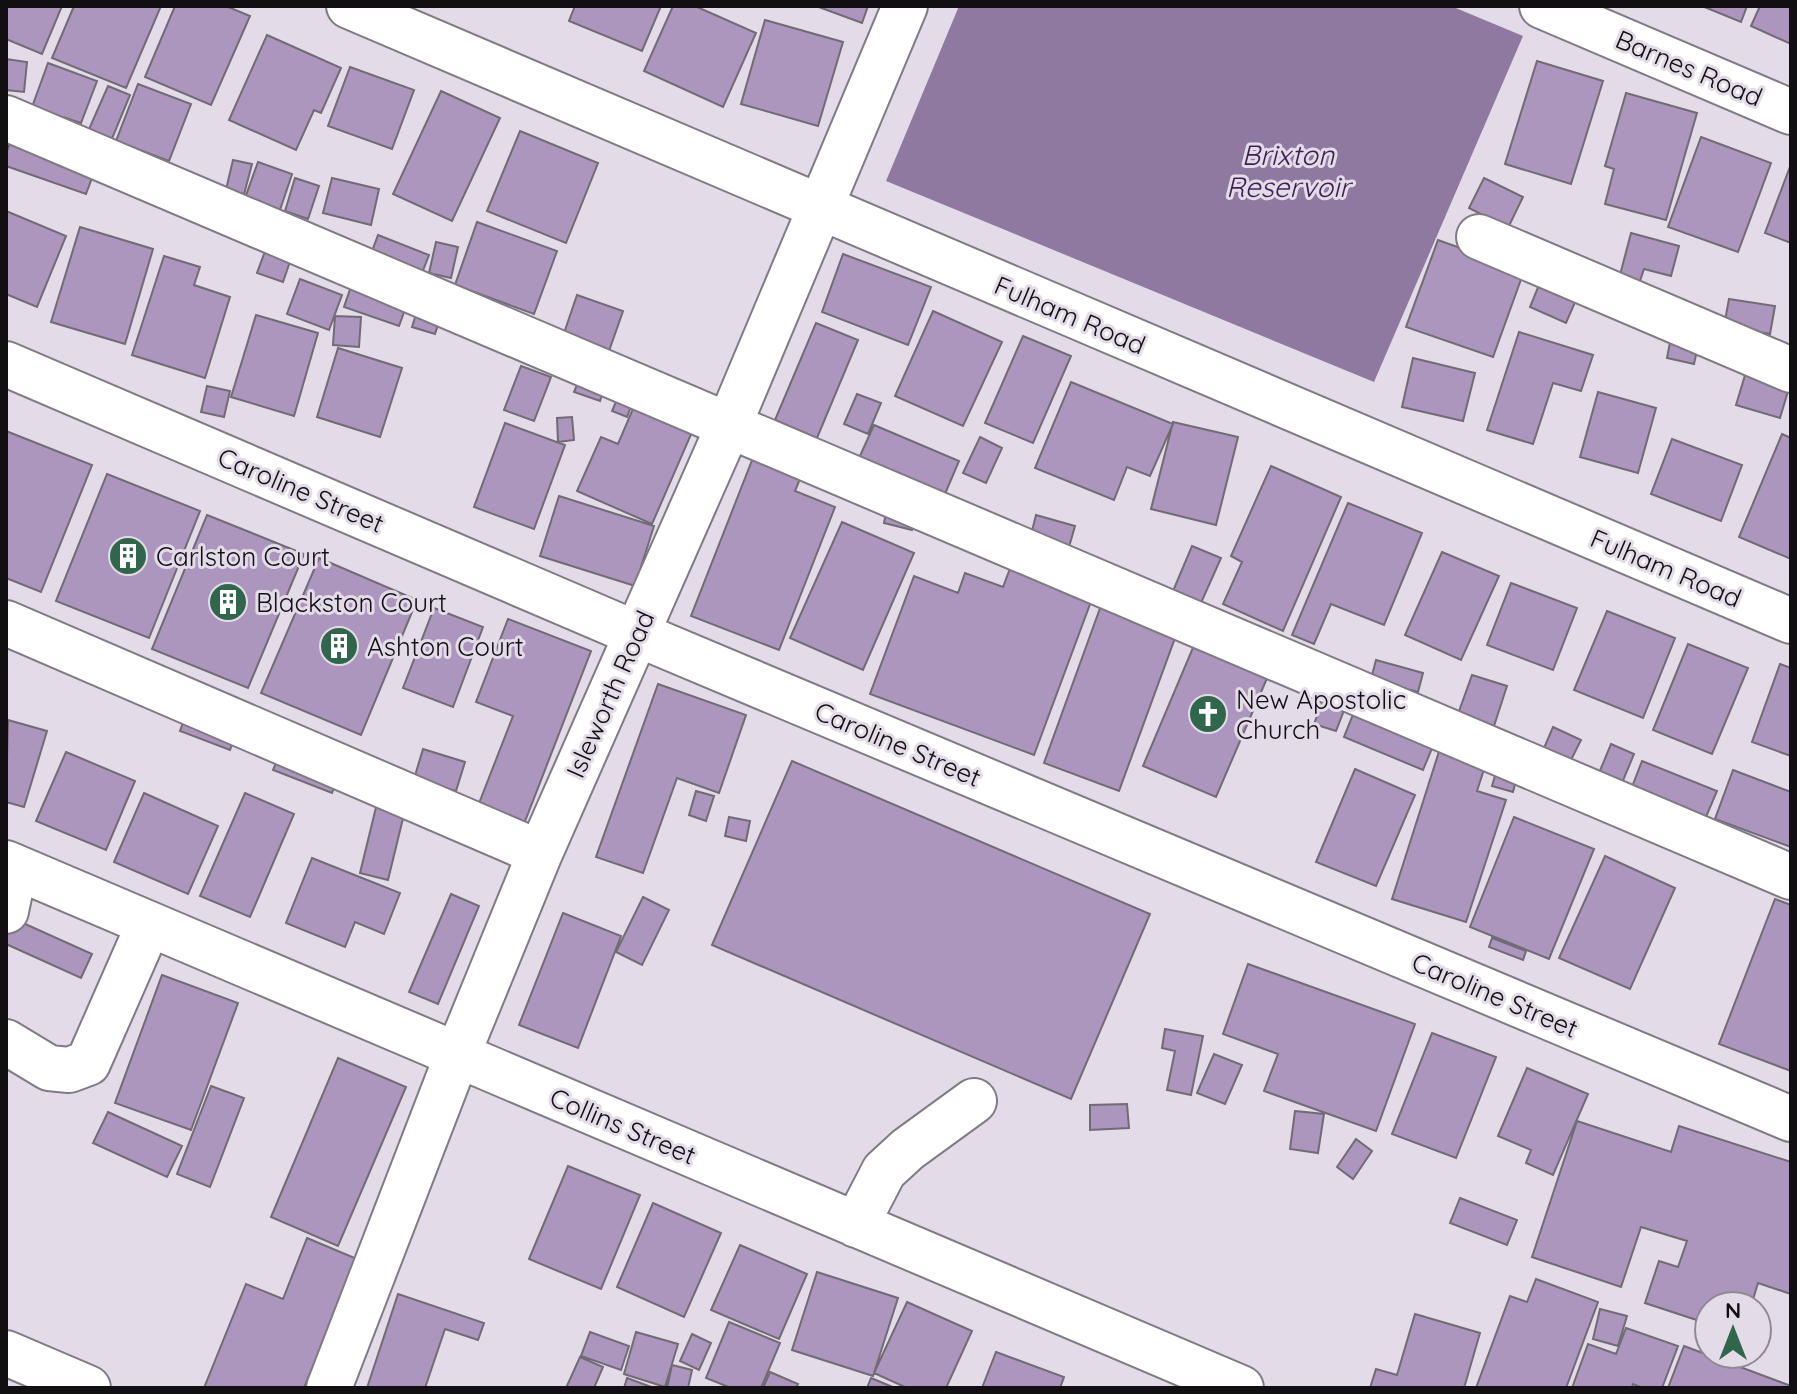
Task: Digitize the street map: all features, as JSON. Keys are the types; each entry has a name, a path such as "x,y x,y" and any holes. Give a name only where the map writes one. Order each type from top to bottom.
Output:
{"street":[{"name":"Fulham Road","path":"349,6 1791,621"},
{"name":"Isleworth Road","path":"329,1388 457,1056 540,853 729,425 905,6"},
{"name":"Barnes Road","path":"1542,6 1791,112"},
{"path":"6,118 1791,877"},
{"path":"1479,237 1791,370"},
{"name":"Caroline Street","path":"6,364 637,634 1791,1119"},
{"path":"6,623 540,853"},
{"path":"6,911 11,865"},
{"name":"Collins Street","path":"11,865 1231,1386"},
{"path":"6,1042 49,1068 69,1070 88,1063 149,924"},
{"path":"856,1225 884,1171 908,1149 974,1101"},
{"path":"6,1353 88,1388"}],"water":[{"name":"Brixton Reservoir","path":"959,6 1451,6 1523,36 1374,382 886,181"}],"building":[{"path":"6,6 62,6 42,54 6,39"},
{"path":"74,6 161,6 126,88 52,58"},
{"path":"175,6 226,6 250,16 211,105 145,77"},
{"path":"575,6 661,6 642,51 569,21"},
{"path":"673,6 695,6 756,33 723,107 644,71"},
{"path":"816,6 868,6 862,23"},
{"path":"1702,6 1747,6 1741,22"},
{"path":"1760,6 1791,6 1791,44 1751,26"},
{"path":"765,20 843,42 818,126 741,104"},
{"path":"267,35 341,68 321,113 314,110 296,150 229,120"},
{"path":"6,59 27,62 24,92 6,90"},
{"path":"1537,61 1603,81 1571,184 1505,164"},
{"path":"48,63 97,81 81,123 32,107"},
{"path":"350,67 414,90 392,149 328,126"},
{"path":"138,84 191,104 169,161 116,141"},
{"path":"108,86 130,95 109,146 86,136"},
{"path":"441,91 500,118 452,221 393,194"},
{"path":"1626,93 1697,113 1666,220 1605,204 1614,169 1605,166"},
{"path":"15,129 99,159 86,194 6,166 6,154"},
{"path":"520,131 598,163 566,243 487,211"},
{"path":"1701,137 1771,163 1738,252 1668,227"},
{"path":"233,160 252,164 242,202 224,198"},
{"path":"258,162 292,174 279,213 244,201"},
{"path":"1791,164 1791,243 1765,233"},
{"path":"295,178 319,186 308,219 285,211"},
{"path":"332,178 379,189 371,225 323,213"},
{"path":"1484,178 1523,197 1508,228 1469,208"},
{"path":"6,211 66,236 37,307 6,294"},
{"path":"477,222 557,251 534,314 455,285"},
{"path":"80,227 153,249 125,344 51,322"},
{"path":"1631,233 1679,246 1671,276 1644,269 1640,281 1620,275"},
{"path":"271,235 296,244 283,282 257,273"},
{"path":"378,235 429,255 422,273 371,254"},
{"path":"1438,240 1524,271 1493,357 1406,327"},
{"path":"436,242 458,247 451,278 429,273"},
{"path":"843,254 931,287 908,345 822,312"},
{"path":"164,256 200,267 194,285 230,297 205,378 132,355"},
{"path":"1545,270 1582,286 1566,323 1530,307"},
{"path":"355,275 411,293 399,326 344,307"},
{"path":"300,279 342,295 329,330 287,314"},
{"path":"577,295 623,311 609,351 563,336"},
{"path":"421,298 444,306 435,334 412,327"},
{"path":"1729,299 1775,306 1770,334 1724,326"},
{"path":"933,311 1002,342 963,426 895,396"},
{"path":"256,315 318,333 294,416 231,397"},
{"path":"335,316 361,317 359,347 333,345"},
{"path":"816,323 858,340 817,438 775,420"},
{"path":"1519,332 1593,355 1581,391 1553,383 1533,444 1487,430"},
{"path":"1672,332 1700,337 1694,364 1667,358"},
{"path":"1023,336 1071,356 1033,443 985,423"},
{"path":"338,348 402,368 380,437 317,417"},
{"path":"1413,358 1475,373 1463,421 1402,407"},
{"path":"1749,362 1791,381 1780,418 1736,405"},
{"path":"521,366 551,377 534,421 504,410"},
{"path":"583,371 607,380 600,401 574,392"},
{"path":"1071,382 1173,424 1150,476 1127,467 1114,500 1035,468"},
{"path":"207,386 230,391 224,417 201,412"},
{"path":"621,390 635,396 627,417 612,411"},
{"path":"641,390 699,416 652,524 577,491 601,437 618,444"},
{"path":"1598,392 1656,408 1638,473 1580,457"},
{"path":"857,394 881,403 868,434 844,424"},
{"path":"572,417 574,440 558,442 557,418"},
{"path":"1173,422 1238,437 1216,525 1151,509"},
{"path":"505,423 565,445 534,529 474,507"},
{"path":"874,425 959,461 945,494 859,458"},
{"path":"6,431 92,465 41,592 6,578"},
{"path":"1782,434 1791,438 1791,559 1739,537"},
{"path":"980,437 1002,448 986,483 963,473"},
{"path":"1672,439 1742,465 1721,521 1651,494"},
{"path":"758,445 806,464 795,491 835,507 779,650 691,616"},
{"path":"1271,466 1341,497 1283,631 1223,604 1242,562 1231,556"},
{"name":"Carlston Court","path":"107,474 200,511 149,638 56,601"},
{"path":"559,496 654,526 635,586 540,556"},
{"path":"1348,503 1422,533 1384,625 1331,604 1314,644 1292,635"},
{"path":"887,508 916,515 912,530 884,523"},
{"name":"Blackston Court","path":"207,515 304,554 248,688 152,649"},
{"path":"1036,515 1075,526 1069,547 1031,535"},
{"path":"842,522 914,553 863,670 790,638"},
{"path":"1192,546 1221,558 1201,603 1173,591"},
{"path":"1442,552 1499,576 1461,660 1405,635"},
{"name":"Ashton Court","path":"319,558 417,600 361,735 261,693"},
{"path":"1014,558 1096,588 1034,755 870,694 914,576 958,593 965,573 1003,587"},
{"path":"1511,583 1577,608 1553,670 1487,645"},
{"path":"1103,600 1179,627 1119,791 1044,763"},
{"path":"434,608 483,627 453,707 403,688"},
{"path":"1607,611 1675,638 1643,718 1574,690"},
{"path":"508,619 591,651 524,824 478,806 513,716 476,702"},
{"name":"New Apostolic Church","path":"1200,631 1274,662 1216,797 1143,766"},
{"path":"1688,644 1748,668 1712,754 1653,730"},
{"path":"1376,660 1423,673 1418,692 1371,679"},
{"path":"1780,664 1791,668 1791,756 1752,742"},
{"path":"1472,675 1507,686 1494,726 1458,714"},
{"path":"658,684 746,715 719,793 677,778 643,873 596,857"},
{"path":"1326,692 1348,700 1336,731 1314,724"},
{"path":"1360,697 1440,729 1423,770 1344,737"},
{"path":"187,712 237,731 230,750 180,731"},
{"path":"8,720 47,731 24,807 6,802"},
{"path":"1553,727 1581,740 1571,760 1544,748"},
{"path":"1443,739 1489,754 1477,791 1506,800 1466,922 1392,899"},
{"path":"1611,744 1634,754 1622,783 1599,773"},
{"path":"282,749 340,771 332,793 273,770"},
{"path":"423,749 465,762 456,791 414,779"},
{"path":"66,752 135,781 106,850 36,821"},
{"path":"1500,759 1520,765 1513,792 1492,786"},
{"path":"792,761 1150,914 1071,1099 712,945"},
{"path":"1642,761 1717,791 1706,817 1632,787"},
{"path":"1355,769 1415,795 1376,886 1316,862"},
{"path":"1733,770 1791,792 1791,847 1715,819"},
{"path":"696,791 714,796 706,821 689,815"},
{"path":"144,793 218,826 188,894 114,862"},
{"path":"245,793 294,814 250,917 200,896"},
{"path":"379,795 407,802 388,880 360,873"},
{"path":"729,817 750,821 746,841 725,836"},
{"path":"1514,817 1594,849 1549,959 1470,927"},
{"path":"1605,856 1675,888 1630,989 1559,958"},
{"path":"312,858 400,893 384,934 355,922 345,947 286,923"},
{"path":"451,894 479,906 438,1004 409,992"},
{"path":"643,897 669,910 642,965 616,952"},
{"path":"1775,899 1791,905 1791,1071 1719,1044"},
{"path":"563,913 621,936 578,1048 519,1025"},
{"path":"14,919 92,954 81,978 6,944 6,936"},
{"path":"1492,938 1526,951 1523,960 1489,947"},
{"path":"1248,964 1415,1024 1376,1131 1264,1091 1278,1054 1223,1034"},
{"path":"162,975 238,1003 191,1130 115,1103"},
{"path":"1165,1029 1203,1036 1191,1095 1167,1090 1175,1051 1162,1048"},
{"path":"1432,1033 1496,1057 1456,1158 1392,1134"},
{"path":"1214,1054 1242,1065 1225,1104 1197,1093"},
{"path":"338,1058 406,1087 338,1246 271,1217"},
{"path":"1527,1068 1588,1094 1553,1175 1526,1163 1531,1150 1498,1136"},
{"path":"211,1086 244,1098 210,1187 177,1174"},
{"path":"1127,1104 1129,1128 1090,1130 1090,1105"},
{"path":"1295,1111 1324,1114 1318,1153 1290,1149"},
{"path":"108,1112 182,1146 167,1177 93,1143"},
{"path":"1577,1121 1671,1152 1679,1126 1791,1162 1791,1294 1758,1283 1756,1290 1693,1290 1693,1319 1645,1303 1659,1261 1678,1267 1687,1241 1641,1227 1621,1287 1532,1257"},
{"path":"1356,1139 1372,1151 1353,1179 1337,1167"},
{"path":"568,1166 640,1195 601,1289 529,1259"},
{"path":"1460,1198 1517,1220 1507,1245 1450,1223"},
{"path":"653,1203 721,1233 684,1317 617,1287"},
{"path":"307,1238 357,1259 304,1388 204,1388 246,1284 283,1299"},
{"path":"740,1245 807,1274 779,1339 711,1310"},
{"path":"817,1272 898,1298 873,1376 792,1350"},
{"path":"1536,1279 1598,1302 1566,1388 1476,1388 1510,1296 1527,1302"},
{"path":"398,1294 484,1323 478,1340 445,1329 425,1388 367,1388"},
{"path":"907,1302 972,1331 946,1388 907,1388 874,1373"},
{"path":"1600,1309 1627,1316 1618,1346 1593,1339"},
{"path":"1415,1314 1480,1333 1464,1388 1370,1388 1376,1369 1397,1375"},
{"path":"729,1322 780,1343 761,1388 731,1388 706,1378"},
{"path":"1626,1328 1678,1346 1662,1388 1643,1388 1633,1384 1632,1388 1572,1388 1588,1344 1616,1354"},
{"path":"590,1332 629,1346 621,1370 581,1356"},
{"path":"636,1332 678,1344 665,1387 624,1374"},
{"path":"692,1334 711,1343 699,1370 680,1361"},
{"path":"1684,1346 1693,1349 1693,1370 1748,1370 1791,1386 1791,1388 1668,1388"},
{"path":"996,1352 1064,1377 1060,1388 982,1388"},
{"path":"580,1357 603,1367 594,1388 566,1388"},
{"path":"672,1365 692,1370 688,1388 667,1388"},
{"path":"770,1372 798,1384 796,1388 763,1388"},
{"path":"627,1378 654,1388 624,1388"},
{"path":"871,1378 895,1388 867,1388"}],"place":[{"name":"Carlston Court","path":"128,556"},
{"name":"Blackston Court","path":"228,602"},
{"name":"Ashton Court","path":"339,646"},
{"name":"New Apostolic Church","path":"1208,714"}]}
